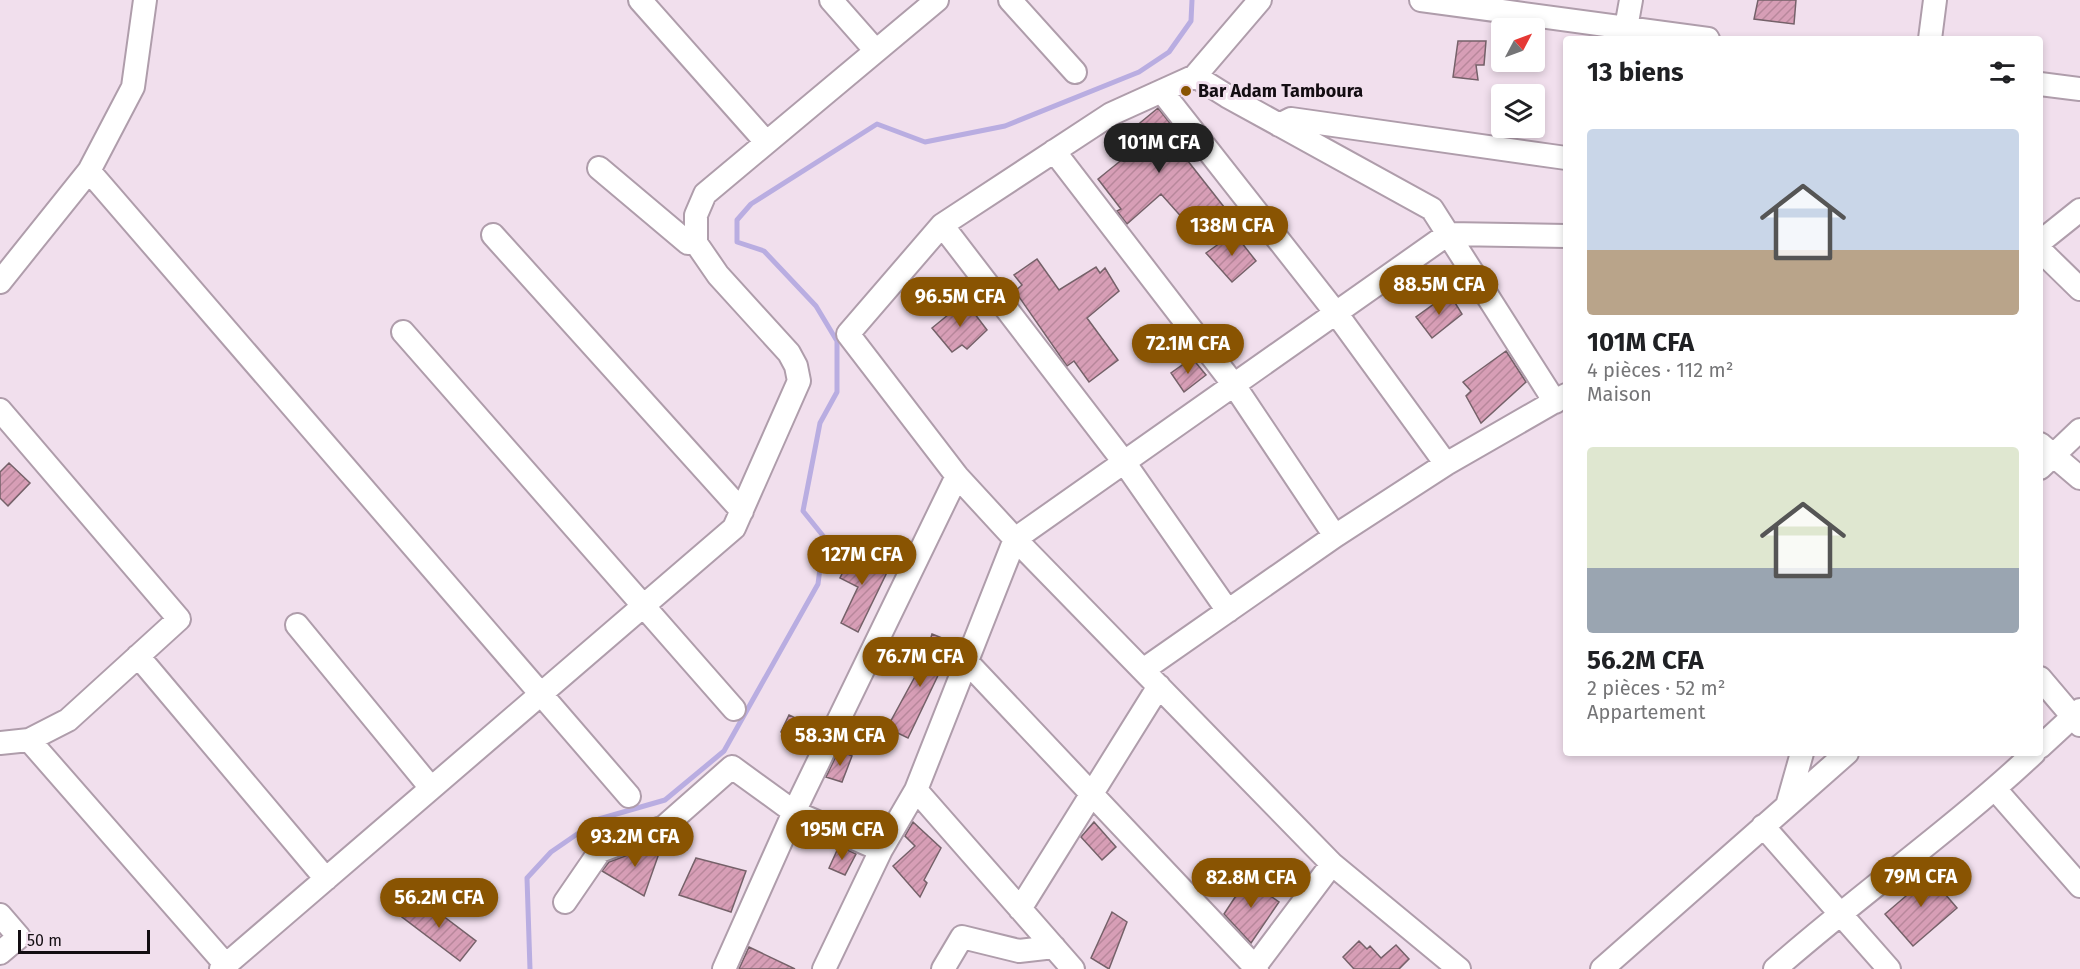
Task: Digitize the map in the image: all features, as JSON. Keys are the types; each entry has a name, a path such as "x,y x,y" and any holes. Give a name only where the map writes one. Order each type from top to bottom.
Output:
{"street":[{"path":"0,282 89,171 133,87 145,0"},
{"path":"640,0 766,142"},
{"path":"831,0 876,51"},
{"path":"29,740 224,967 734,528 799,381 796,366 789,353 718,275 696,243 696,215 705,194 937,0"},
{"path":"1010,0 1075,72"},
{"path":"1260,0 1195,76 1163,93 1111,114 942,225 848,334 957,476 1015,539 1332,864 1459,969"},
{"path":"1421,0 1625,33 1666,36"},
{"path":"1625,33 1631,0"},
{"path":"1930,36 1935,0"},
{"path":"1143,670 1335,536 1446,464 1560,399 1432,209 1195,76"},
{"path":"2043,84 2080,89"},
{"path":"1163,93 1336,313 1446,464"},
{"path":"1279,125 1291,119 1563,158"},
{"path":"1054,151 1234,385 1335,536"},
{"path":"599,168 688,243 696,243"},
{"path":"89,171 628,796"},
{"path":"2046,232 2080,210"},
{"path":"942,225 1124,462 1228,611"},
{"path":"824,969 881,850 916,790 1015,539 1448,234 1563,236"},
{"path":"493,235 742,511"},
{"path":"2043,253 2080,289"},
{"path":"403,332 734,709"},
{"path":"0,410 179,619 68,720 29,740 0,743"},
{"path":"2080,430 2044,455 2080,477"},
{"path":"724,969 794,812 957,476"},
{"path":"297,625 431,789"},
{"path":"138,656 326,879"},
{"path":"967,662 1254,968 1332,864"},
{"path":"2043,681 2078,717 2043,745"},
{"path":"1020,909 1159,686"},
{"path":"1787,806 1801,756"},
{"path":"1602,969 1844,756"},
{"path":"1775,969 1839,912 1995,789 2031,756"},
{"path":"565,902 600,851 664,827 732,767 794,812 881,850"},
{"path":"1995,789 2080,886"},
{"path":"916,790 1073,969"},
{"path":"1763,826 1890,969"},
{"path":"0,915 19,937 0,953"},
{"path":"943,969 962,937 1019,951 1054,947"}],"building":[{"path":"1758,0 1796,0 1794,24 1754,19"},
{"path":"1458,41 1486,41 1484,65 1476,65 1478,80 1453,77"},
{"path":"1158,108 1191,150 1184,156 1224,207 1194,231 1161,194 1127,224 1117,211 1121,209 1098,179 1129,154 1118,141"},
{"path":"1234,233 1256,261 1232,282 1206,253"},
{"path":"1037,259 1059,290 1096,267 1100,273 1105,268 1119,291 1087,318 1118,360 1089,382 1074,361 1067,366 1015,291 1022,285 1014,275"},
{"path":"1449,293 1462,314 1432,338 1416,317"},
{"path":"965,301 987,330 967,349 962,345 952,352 932,328"},
{"path":"1506,351 1526,382 1481,423 1466,396 1471,391 1463,382"},
{"path":"1192,358 1206,375 1184,392 1171,373"},
{"path":"9,463 30,483 8,506 0,498 0,472"},
{"path":"854,549 890,566 858,632 841,623 858,587 840,578"},
{"path":"932,634 947,640 943,665 908,738 887,728 924,660"},
{"path":"789,715 815,727 807,744 781,732"},
{"path":"839,750 852,756 842,782 826,777"},
{"path":"913,822 941,848 924,880 927,883 920,897 893,866 915,846 905,836"},
{"path":"1094,822 1116,847 1102,860 1081,837"},
{"path":"663,842 644,896 602,871 609,862"},
{"path":"839,846 856,854 845,875 829,868"},
{"path":"696,858 746,871 731,912 679,895"},
{"path":"1924,864 1936,877 1933,880 1957,908 1913,946 1885,914 1920,884 1912,874"},
{"path":"1257,881 1272,891 1269,895 1279,902 1251,943 1224,914 1245,882 1253,887"},
{"path":"418,897 476,941 460,961 402,917"},
{"path":"1112,912 1127,922 1109,969 1091,958"},
{"path":"1359,941 1367,949 1370,946 1381,958 1396,945 1409,959 1399,969 1354,969 1343,957"},
{"path":"749,947 795,969 739,969"}],"waterway":[{"path":"530,969 527,878 551,852 599,819 665,800 724,751 818,584 824,537 803,511 820,423 837,392 837,341 816,306 764,251 737,242 737,220 751,204 877,124 925,142 1005,126 1139,72 1169,52 1191,21 1192,0"}],"place":[{"name":"Bar Adam Tamboura","path":"1186,91"}]}
